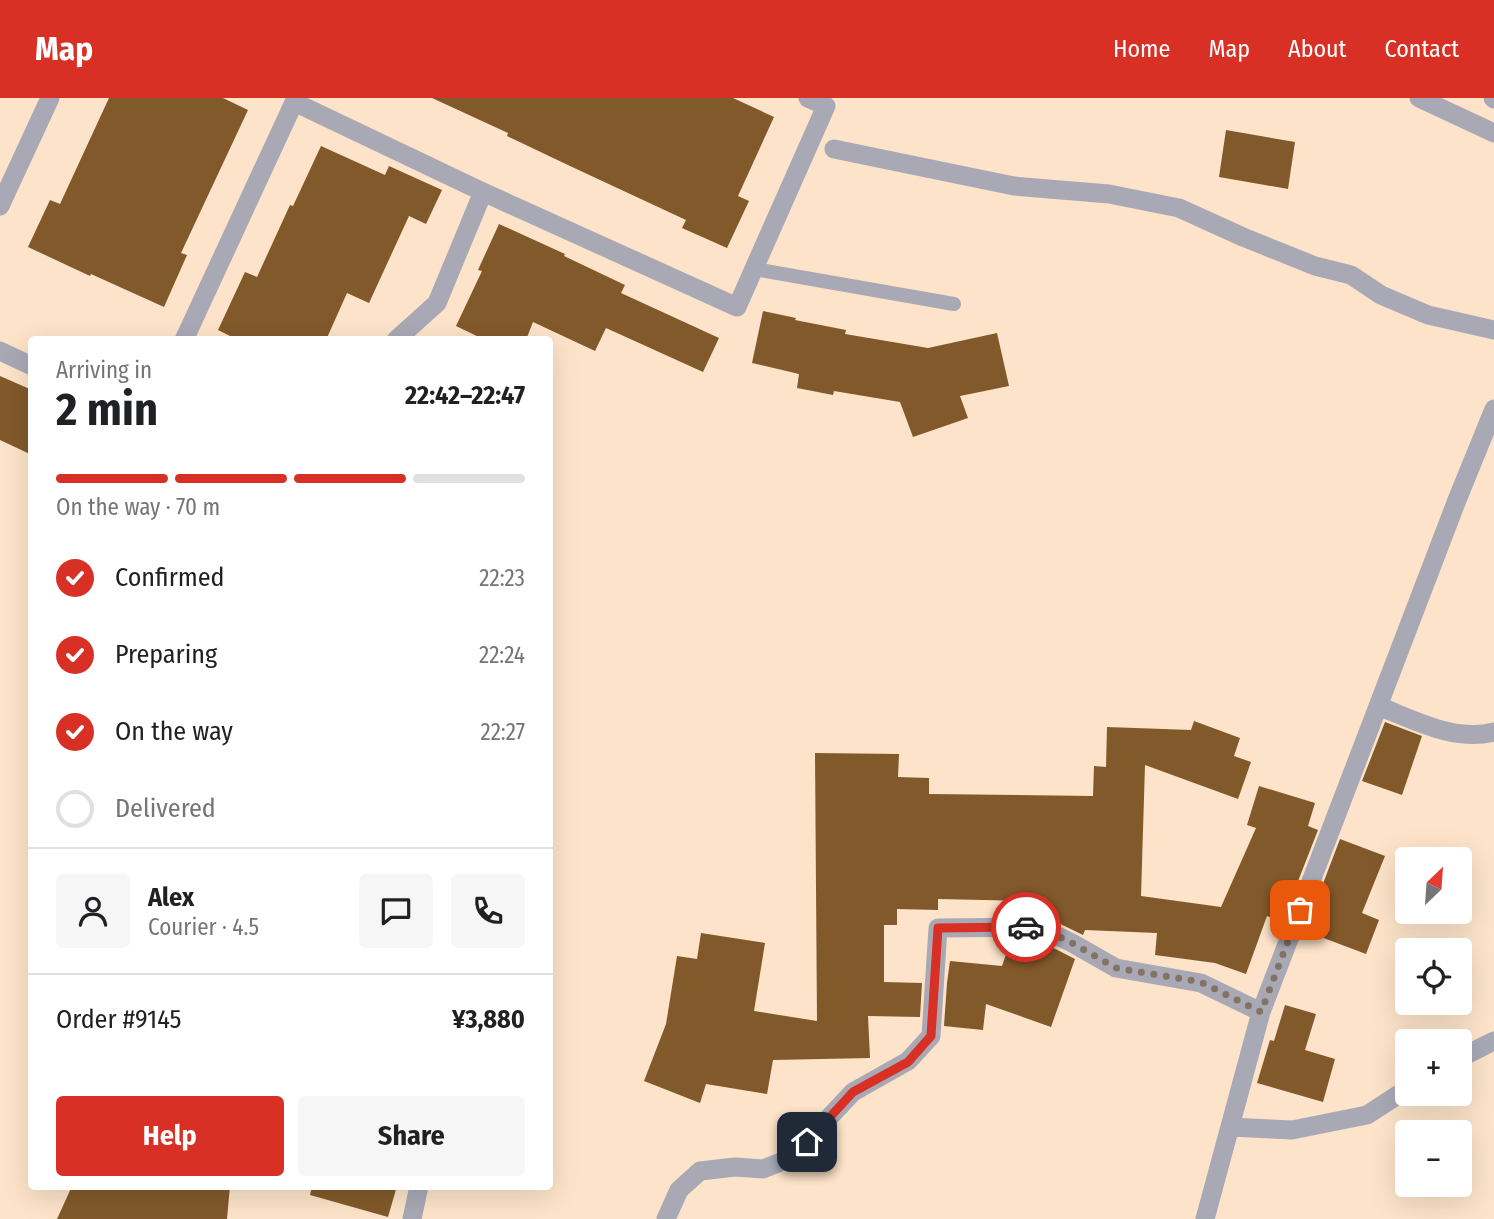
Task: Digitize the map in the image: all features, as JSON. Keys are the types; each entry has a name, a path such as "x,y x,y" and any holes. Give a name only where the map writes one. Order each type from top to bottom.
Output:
{"street":[{"path":"0,206 50,98"},
{"path":"186,336 295,100 483,192 737,307 827,106 808,98"},
{"path":"1419,98 1494,133"},
{"path":"834,149 1014,186 1110,194 1179,208 1315,266 1351,275 1381,295 1428,315 1494,330"},
{"path":"400,336 437,303 483,192"},
{"path":"0,351 28,364"},
{"path":"1205,1219 1261,1012 1494,409"},
{"path":"1378,706 1446,732 1480,736 1494,732"},
{"path":"666,1219 680,1190 700,1171 734,1167 763,1169 791,1158 853,1092 908,1062 931,1036 938,928 1039,927 1116,968 1201,982 1261,1012"},
{"path":"1472,1052 1494,1041"},
{"path":"1230,1127 1292,1130 1367,1115 1395,1096"},
{"path":"412,1219 418,1190"}],"lane":[{"path":"754,269 954,304"}],"building":[{"path":"109,98 223,98 248,110 181,253 187,255 164,307 28,247 50,200 60,204"},
{"path":"432,98 733,98 774,117 738,196 749,201 727,248 682,228 686,220"},
{"path":"1226,130 1295,142 1288,189 1219,177"},
{"path":"321,146 385,175 389,166 442,190 426,224 409,216 369,303 347,293 328,336 230,336 218,330 245,272 257,277 290,205 293,206"},
{"path":"499,224 625,285 621,293 719,338 703,372 606,328 595,351 533,322 528,336 477,336 456,326 482,271 478,270"},
{"path":"763,311 846,330 845,334 928,348 997,333 1009,386 960,396 968,418 913,437 900,402 797,388 799,374 752,363"},
{"path":"0,376 28,388 28,453 0,440"},
{"path":"1194,721 1240,738 1234,756 1251,762 1238,799 1145,765 1141,896 1221,907 1256,828 1247,825 1259,786 1315,803 1308,826 1318,830 1282,922 1267,916 1246,974 1215,963 1155,955 1157,933 1085,930 1083,935 1044,916 1020,915 1025,901 938,899 938,910 897,909 897,925 884,925 884,982 922,983 920,1017 868,1016 870,1058 773,1060 767,1094 706,1084 700,1103 644,1081 666,1024 677,956 697,959 701,933 765,943 754,1011 817,1021 815,753 899,754 898,777 929,778 929,794 1093,796 1094,766 1106,767 1107,727 1191,730"},
{"path":"1385,722 1422,736 1402,795 1362,781"},
{"path":"1340,839 1385,856 1362,913 1379,920 1366,954 1305,931"},
{"path":"1036,939 1075,959 1051,1027 986,1004 983,1030 944,1026 950,961 1002,966 1011,940"},
{"path":"1285,1005 1316,1014 1305,1050 1335,1059 1323,1102 1257,1083 1270,1040 1274,1041"},
{"path":"70,1190 230,1190 227,1219 57,1219"},
{"path":"311,1190 396,1190 388,1217 310,1195"}],"way so far":[{"path":"1026,927 1039,927 1116,968 1201,982 1261,1012 1300,910"}],"route":[{"path":"807,1142 853,1092 908,1062 931,1036 938,928 1026,927"}]}
